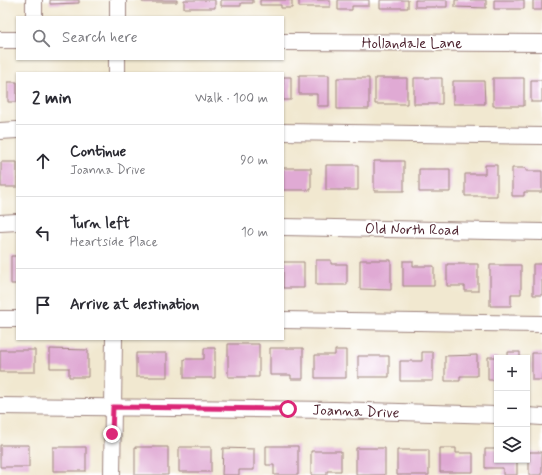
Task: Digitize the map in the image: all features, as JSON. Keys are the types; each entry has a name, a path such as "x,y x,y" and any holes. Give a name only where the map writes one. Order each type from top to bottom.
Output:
{"street":[{"path":"34,0 34,16"},
{"path":"118,0 118,16"},
{"path":"0,40 16,40"},
{"name":"Hollandale Lane","path":"284,42 542,43"},
{"path":"117,60 117,72"},
{"path":"0,131 16,130"},
{"path":"284,132 542,136"},
{"path":"0,223 16,222"},
{"name":"Old North Road","path":"284,227 542,232"},
{"path":"0,320 16,319"},
{"path":"284,320 542,324"},
{"path":"112,475 114,340"},
{"name":"Joanna Drive","path":"0,406 335,410 494,415"},
{"path":"530,416 542,417"}],"building":[{"path":"50,0 79,0 79,3 50,4"},
{"path":"142,0 177,0 177,2 142,2"},
{"path":"184,0 215,0 215,8 184,8"},
{"path":"221,0 253,0 253,3 241,3 241,6 221,6"},
{"path":"260,0 292,0 292,8 281,8 281,5 260,5"},
{"path":"299,0 330,0 330,7 299,7"},
{"path":"338,0 369,0 369,6 352,6 352,10 338,10"},
{"path":"380,0 408,0 408,8 380,8"},
{"path":"415,0 447,0 447,7 415,7"},
{"path":"455,0 486,0 486,8 455,7"},
{"path":"494,0 524,0 524,9 494,9"},
{"path":"533,0 542,0 542,10 533,10"},
{"path":"299,75 329,75 329,106 317,106 317,94 299,94"},
{"path":"284,77 291,77 291,100 284,100"},
{"path":"337,78 369,78 369,109 337,109"},
{"path":"375,78 407,78 407,104 375,104"},
{"path":"414,78 442,78 442,104 414,104"},
{"path":"493,78 524,78 524,106 493,106"},
{"path":"531,80 542,80 542,102 531,102"},
{"path":"453,81 484,81 485,104 453,104"},
{"path":"8,82 16,82 16,102 8,102"},
{"path":"374,161 404,161 404,191 374,191"},
{"path":"1,162 16,162 16,187 1,187"},
{"path":"326,165 358,165 358,190 326,190"},
{"path":"485,165 497,165 497,196 465,196 465,174 485,174"},
{"path":"284,168 311,168 311,190 284,190"},
{"path":"512,168 526,168 526,171 542,171 542,192 524,192 524,196 512,196"},
{"path":"419,169 450,169 450,192 419,192"},
{"path":"11,256 16,256 16,284 11,284"},
{"path":"316,260 331,260 331,264 347,264 347,285 316,285"},
{"path":"360,260 391,260 391,290 360,289"},
{"path":"403,261 413,261 413,266 434,266 434,286 403,286"},
{"path":"284,262 304,262 304,288 284,288"},
{"path":"447,264 478,264 478,291 465,291 465,286 447,286"},
{"path":"533,264 542,264 542,295 533,295"},
{"path":"490,265 521,265 521,294 511,294 511,306 490,306"},
{"path":"228,344 259,344 259,377 228,377"},
{"path":"204,348 215,348 215,378 184,378 184,359 204,359"},
{"path":"270,348 303,348 303,379 291,379 291,375 270,375"},
{"path":"50,349 88,350 88,377 69,377 69,368 50,368"},
{"path":"0,350 35,350 35,372 0,372"},
{"path":"335,350 346,350 346,378 315,378 315,355 335,355"},
{"path":"422,352 433,352 433,381 400,381 400,361 422,361"},
{"path":"508,352 520,352 520,355 508,355"},
{"path":"136,353 167,353 167,377 136,377"},
{"path":"532,353 542,353 542,380 532,380"},
{"path":"477,355 477,376 460,376 460,381 445,381 445,356"},
{"path":"358,356 389,356 389,377 358,377"},
{"path":"488,357 494,357 494,380 488,380"},
{"path":"0,445 29,445 29,467 0,467"},
{"path":"266,446 298,446 298,475 274,475 274,465 266,465"},
{"path":"53,447 86,447 86,471 53,471"},
{"path":"135,447 168,447 168,475 135,475"},
{"path":"179,447 211,447 211,472 179,472"},
{"path":"223,448 254,449 254,470 239,470 239,475 222,475"},
{"path":"356,448 385,448 385,475 356,475"},
{"path":"440,448 456,448 456,453 473,453 473,472 440,472"},
{"path":"485,449 494,449 494,463 517,463 517,475 503,475 503,468 485,468"},
{"path":"397,450 429,450 429,475 397,475"},
{"path":"311,451 341,451 341,471 327,471 327,475 311,475"},
{"path":"530,452 542,452 542,475 529,475"}],"route":[{"path":"112,434 113,407 288,409"}]}
